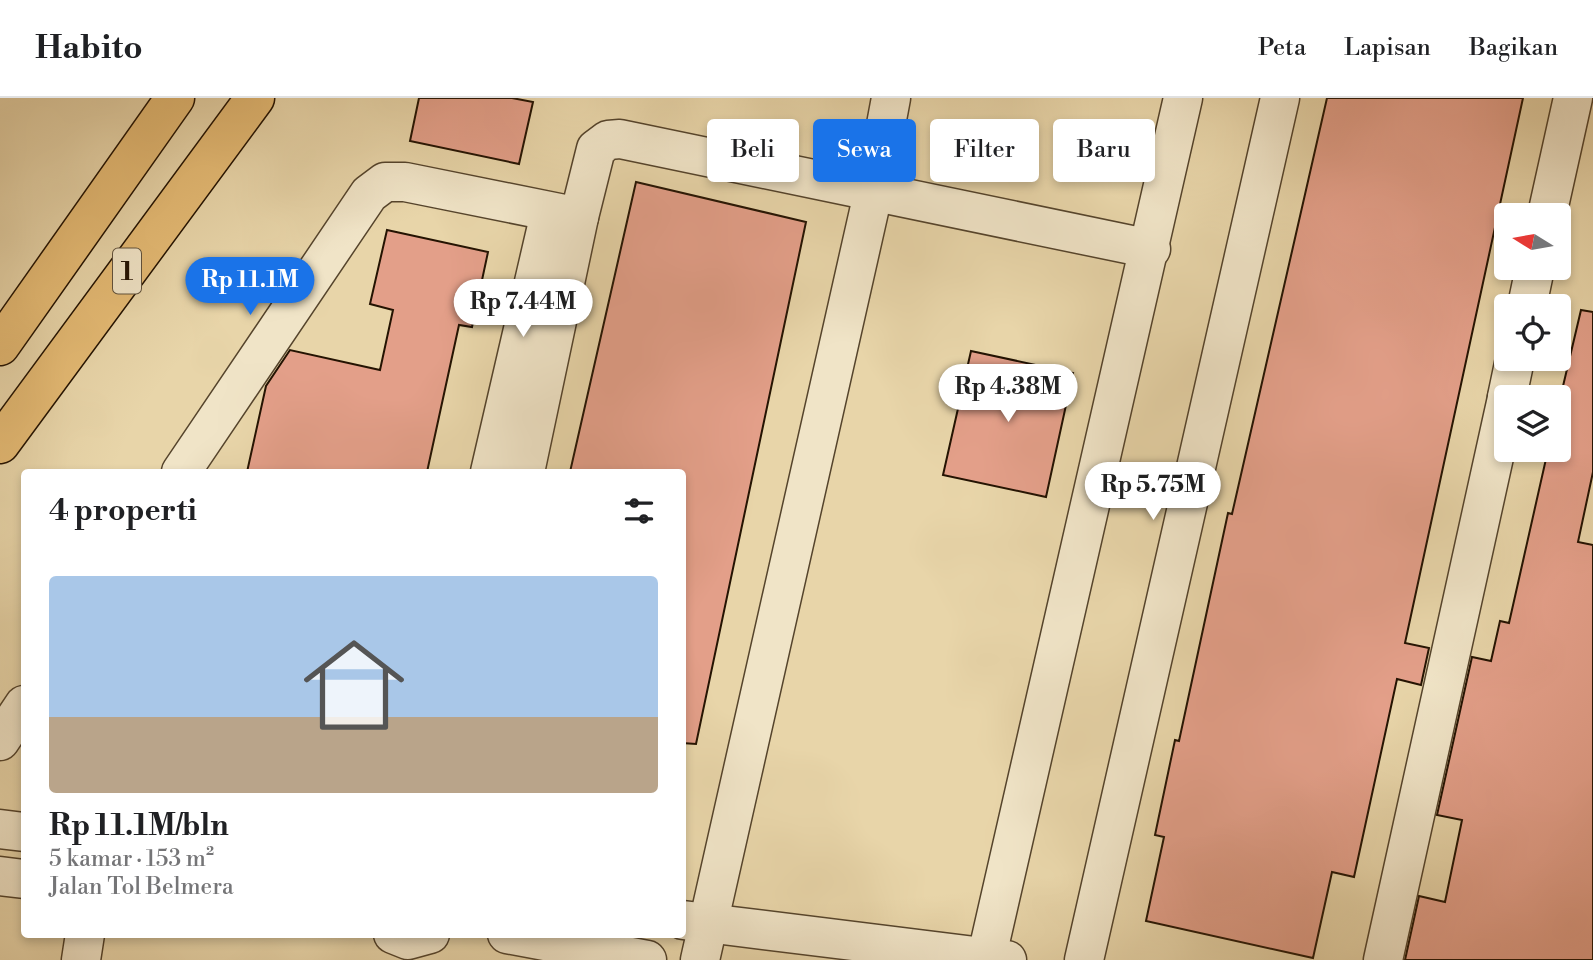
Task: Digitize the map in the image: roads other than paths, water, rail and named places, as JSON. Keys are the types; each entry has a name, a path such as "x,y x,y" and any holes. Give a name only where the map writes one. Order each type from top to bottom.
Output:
{"highway":[{"name":"1","path":"0,346 174,98"},
{"name":"1","path":"0,444 256,98"}],"street":[{"path":"700,960 695,922 874,189 891,98"},
{"path":"695,922 996,959 1184,98"},
{"path":"1084,960 1280,98"},
{"path":"1550,203 1573,98"},
{"path":"492,469 564,215 592,156 600,144 608,140 636,141 1151,249"},
{"path":"183,469 376,186 395,181 405,182 564,215"},
{"path":"525,469 564,215"},
{"path":"1383,960 1494,456"},
{"path":"0,741 21,710"},
{"path":"0,829 21,832"},
{"path":"0,876 21,879"},
{"path":"81,960 84,938"},
{"path":"376,960 380,938"},
{"path":"529,938 647,960"}]}
